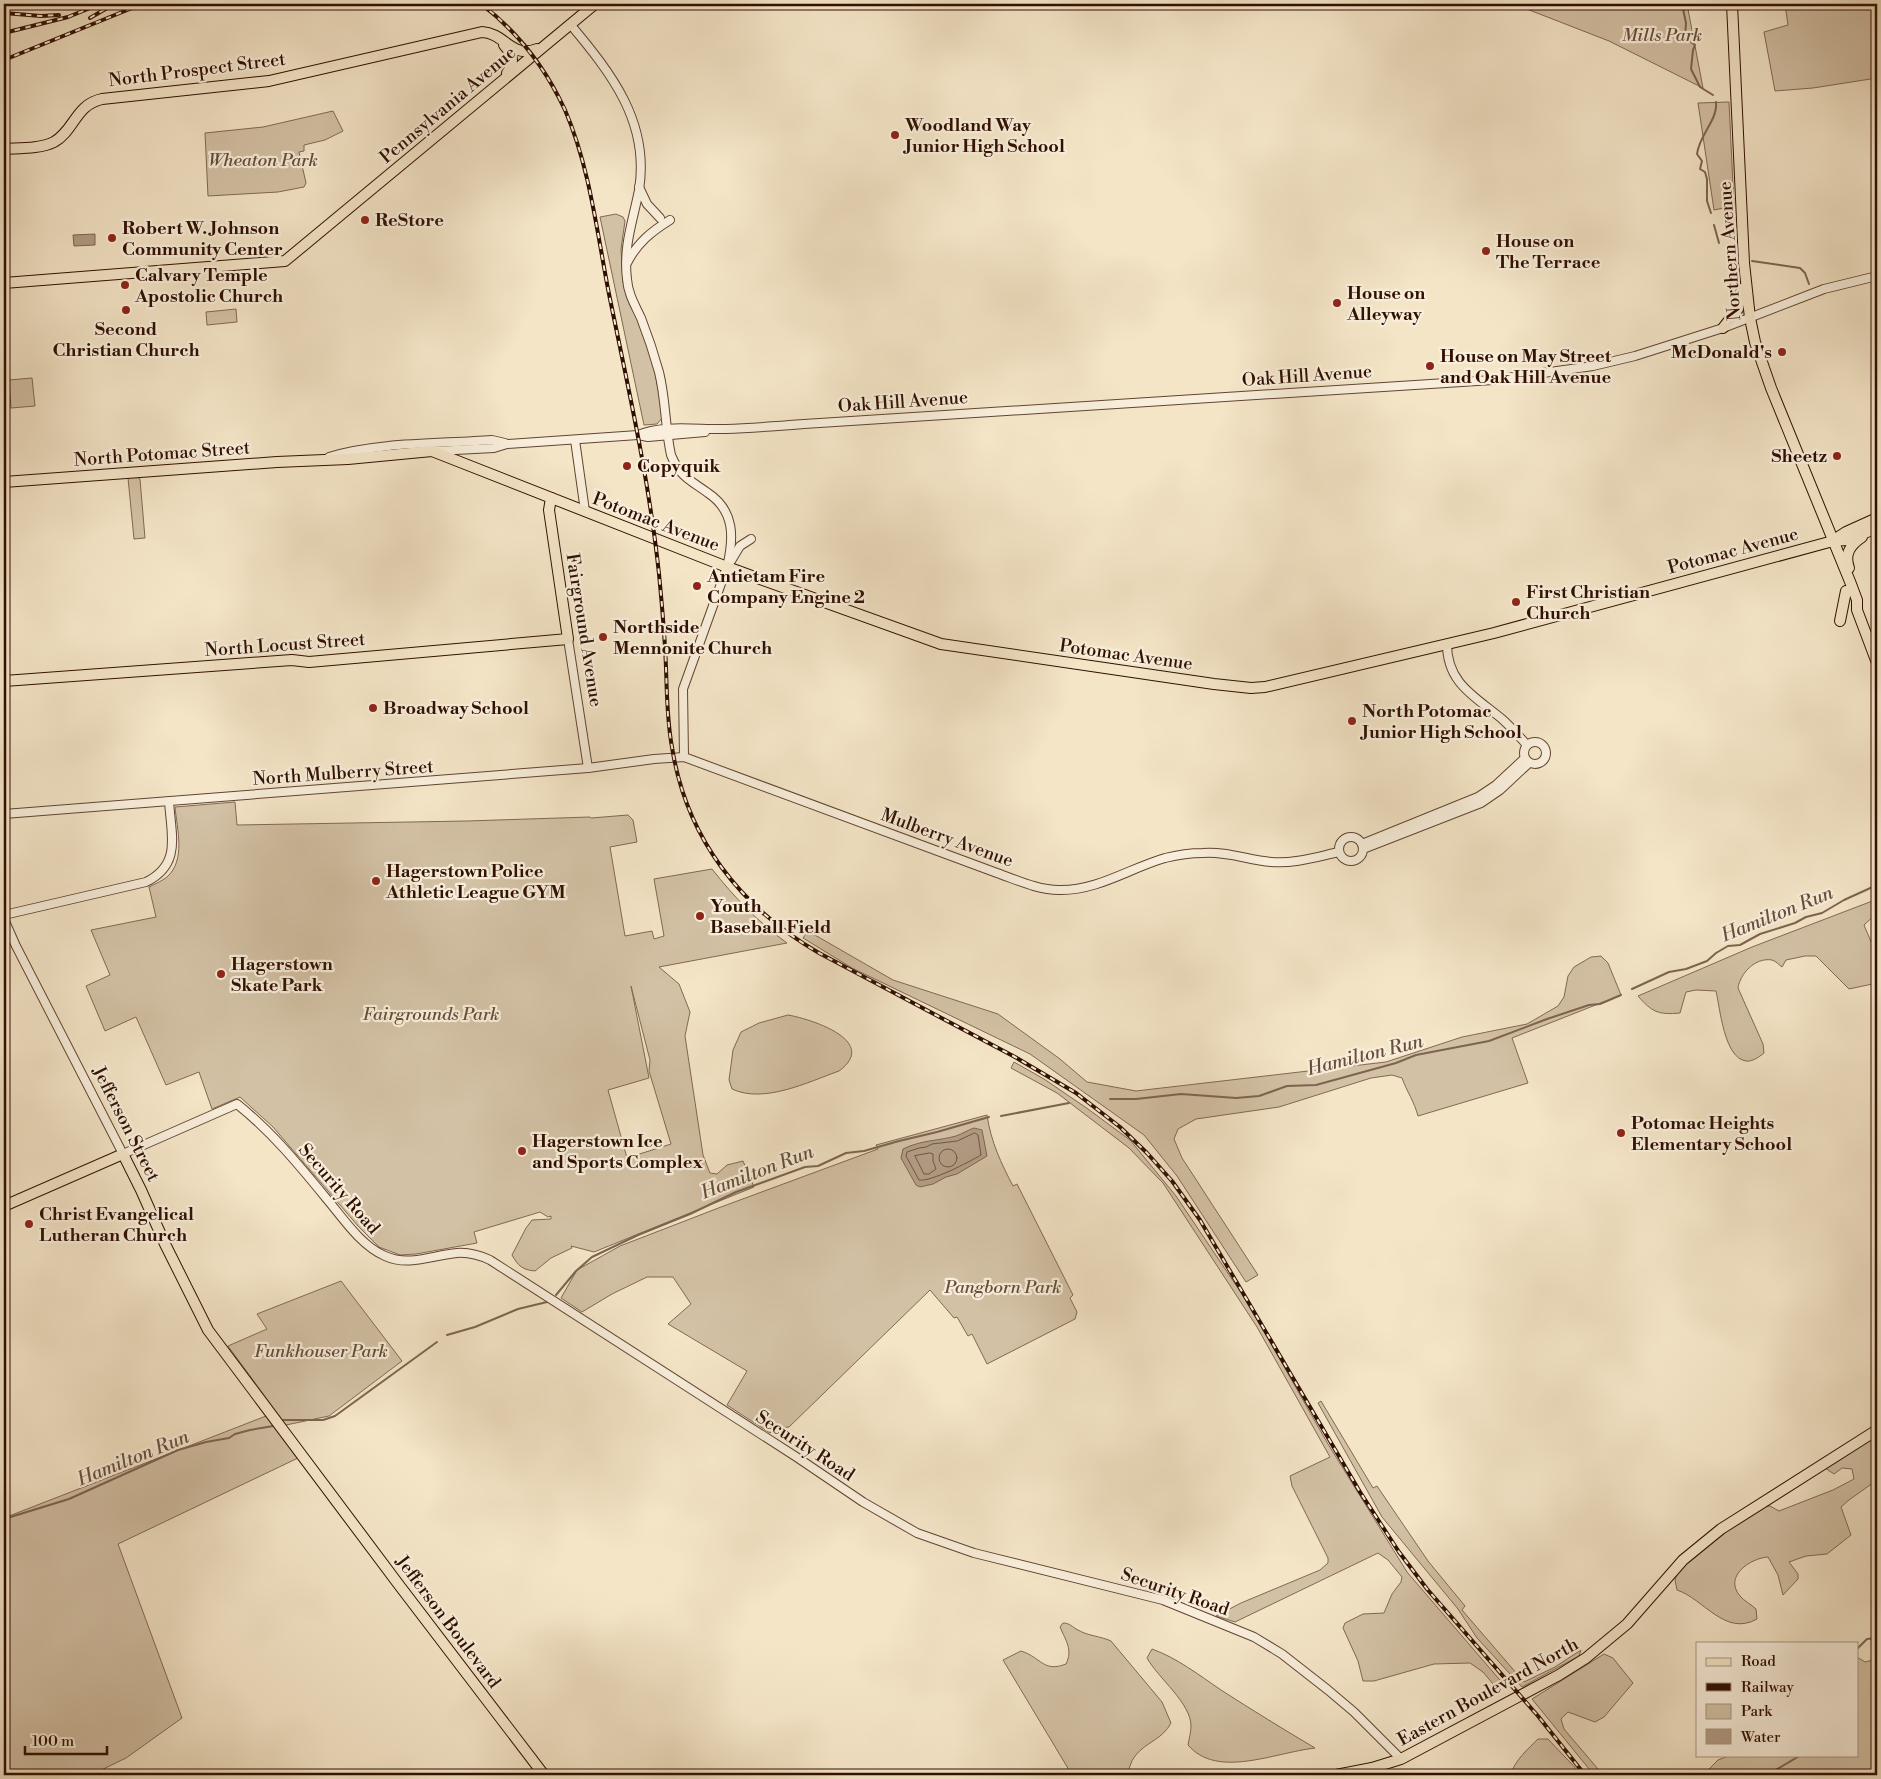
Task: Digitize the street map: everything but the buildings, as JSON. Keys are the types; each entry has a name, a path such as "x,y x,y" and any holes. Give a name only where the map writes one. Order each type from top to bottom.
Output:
{"main road":[{"name":"Pennsylvania Avenue","path":"4,283 284,261 595,4"},
{"name":"Northern Avenue","path":"1732,4 1744,263 1750,318 1758,350 1771,388 1833,541"},
{"name":"North Prospect Street","path":"4,149 39,146 53,142 64,133 82,109 94,100 258,82 474,33 487,32 497,36"},
{"path":"497,36 520,51 529,52 543,46"},
{"path":"497,36 512,57 511,68 501,82"},
{"path":"1723,328 1738,309 1744,263"},
{"name":"Oak Hill Avenue","path":"421,448 432,451"},
{"name":"North Potomac Street","path":"4,482 323,459 348,459 421,448"},
{"name":"Potomac Avenue","path":"432,451 727,567 941,644 1241,687 1265,687 1447,644 1559,616 1833,541"},
{"name":"Fairground Avenue","path":"551,498 549,510 568,639"},
{"path":"1833,541 1846,532 1877,518"},
{"path":"1833,541 1847,540 1877,529"},
{"path":"1840,621 1852,579 1847,563 1847,553 1853,543 1877,529"},
{"path":"1833,541 1849,588 1857,600 1857,610 1877,662"},
{"name":"North Locust Street","path":"4,681 292,660 309,662 568,639"},
{"path":"4,1206 123,1154"},
{"name":"Jefferson Street","path":"123,1154 208,1330 327,1487"},
{"name":"Eastern Boulevard North","path":"1336,1775 1372,1768 1401,1759 1559,1675 1586,1658 1626,1624 1664,1580 1701,1544 1721,1529 1877,1430"},
{"name":"Jefferson Boulevard","path":"327,1487 544,1775"}],"street":[{"path":"570,24 604,67 625,100 633,119 640,148 639,187 629,233 626,267 630,294 659,372 671,455 679,471 689,482 715,499 729,518 732,540 727,567 682,689 684,757"},
{"path":"639,187 647,204 660,218"},
{"path":"626,267 632,254 642,241 656,228 670,220"},
{"name":"Oak Hill Avenue","path":"432,451 494,448 507,444 575,440 638,434 647,431 668,433 1493,380 1602,364 1657,350 1723,328 1824,289 1877,276"},
{"name":"Oak Hill Avenue","path":"421,448 492,440 507,444"},
{"path":"575,440 585,511"},
{"path":"727,567 740,546 751,539"},
{"name":"Fairground Avenue","path":"568,639 588,768"},
{"path":"1447,644 1447,655 1450,665 1460,683 1475,700 1504,721 1526,745"},
{"path":"1535,741 1543,745 1546,752 1544,761 1534,765 1527,761 1524,749 1526,745 1535,741"},
{"name":"North Mulberry Street","path":"4,814 588,768 684,757"},
{"name":"Mulberry Avenue","path":"684,757 997,873 1046,889 1059,890 1095,885 1164,858 1204,852 1280,862 1303,860 1338,852"},
{"path":"1363,846 1481,803 1500,790 1527,761"},
{"path":"4,917 146,882 165,869 171,858 173,844 169,801"},
{"path":"1346,837 1355,838 1363,846 1360,857 1354,861 1344,860 1338,852 1339,844 1346,837"},
{"name":"Jefferson Street","path":"4,917 16,946 123,1154"},
{"name":"Security Road","path":"123,1154 237,1104 268,1131 353,1229 376,1252 400,1261 458,1253 479,1256 490,1260 798,1458 863,1502 917,1533 974,1553 1163,1600 1254,1637 1282,1654 1328,1690 1354,1712 1401,1759"}],"green space":[{"name":"Mills Park","path":"1519,4 1687,4 1703,88 1609,41 1519,6"},
{"path":"1785,4 1877,4 1877,78 1813,88 1775,91 1764,32 1788,25"},
{"path":"1729,102 1734,206 1714,210 1698,103"},
{"name":"Wheaton Park","path":"333,111 343,131 325,140 304,145 304,151 299,152 306,183 304,187 278,192 208,196 205,133 263,127"},
{"path":"616,214 623,217 625,221 621,249 623,282 654,366 663,417 657,424 644,425 600,217"},
{"path":"236,309 237,322 207,325 206,312"},
{"path":"32,378 35,406 11,408 9,380"},
{"path":"137,477 140,479 145,538 134,539 128,478"},
{"name":"Fairgrounds Park","path":"235,802 237,825 591,818 628,815 633,820 637,842 610,847 625,936 652,931 654,939 664,936 654,879 712,869 747,909 787,943 659,967 679,984 690,1012 685,1036 703,1155 710,1173 717,1174 727,1165 743,1161 754,1187 594,1252 571,1246 572,1248 551,1258 535,1271 521,1267 512,1255 532,1220 551,1219 551,1216 548,1217 540,1212 474,1232 477,1243 400,1255 379,1247 358,1226 273,1127 240,1097 212,1109 199,1072 166,1085 136,1017 105,1031 86,986 110,975 91,930 156,917 149,887 167,877 177,862 179,844 175,807","holes":["631,986 650,1060 649,1071 671,1144 627,1158 608,1090 649,1078"]},
{"path":"1877,897 1877,913 1864,925 1877,956 1877,983 1849,989 1816,956 1786,960 1782,967 1773,961 1760,961 1745,972 1738,988 1763,1044 1764,1053 1758,1058 1746,1061 1739,1058 1733,1051 1724,1031 1716,991 1696,990 1686,992 1680,1013 1672,1014 1661,1013 1652,1009 1638,996 1752,947 1875,900"},
{"path":"808,931 893,980 998,1014 1060,1059 1087,1082 1136,1091 1386,1062 1462,1037 1527,1024 1558,1006 1564,997 1568,976 1574,967 1591,957 1601,956 1608,963 1621,995 1512,1038 1528,1083 1418,1116 1402,1078 1392,1075 1371,1078 1279,1107 1196,1119 1178,1129 1174,1139 1182,1158 1258,1275 1246,1282 1177,1176 1144,1135 1030,1054 852,968 803,938"},
{"path":"788,1015 811,1021 837,1033 847,1041 852,1050 850,1060 839,1071 786,1090 758,1094 732,1089 729,1080 733,1050 741,1032 759,1023"},
{"path":"1014,1062 1044,1079 1130,1140 1176,1196 1246,1300 1328,1444 1407,1572 1505,1686 1499,1691 1483,1672 1470,1663 1434,1664 1374,1681 1363,1681 1358,1661 1343,1628 1345,1623 1363,1614 1384,1613 1402,1577 1388,1560 1378,1553 1235,1622 1216,1616 1241,1603 1320,1570 1328,1563 1328,1558 1292,1486 1290,1476 1330,1457 1257,1327 1163,1183 1129,1148 1057,1093 1011,1068"},
{"name":"Pangborn Park","path":"987,1115 991,1134 1001,1161 1013,1186 1017,1184 1073,1295 1070,1298 1077,1312 1075,1319 987,1364 972,1334 968,1336 957,1317 954,1318 930,1290 789,1427 776,1428 770,1433 727,1405 747,1371 668,1324 691,1304 673,1277 647,1277 612,1294 582,1312 561,1298 577,1270 620,1246 878,1149 876,1145"},
{"name":"Funkhouser Park","path":"341,1281 402,1361 329,1416 286,1425 228,1346 267,1329 257,1314"},
{"path":"1321,1401 1373,1488 1377,1486 1428,1561 1465,1606 1462,1610 1524,1682 1555,1667 1581,1650 1579,1656 1522,1687 1477,1638 1458,1609 1382,1517 1318,1403"},
{"path":"266,1416 298,1458 118,1544 182,1718 126,1758 91,1775 4,1775 4,1518"},
{"path":"1877,1433 1877,1480 1841,1507 1851,1535 1827,1554 1806,1556 1789,1562 1798,1574 1798,1579 1783,1595 1778,1575 1768,1557 1761,1558 1747,1565 1737,1575 1736,1589 1742,1598 1756,1609 1757,1619 1745,1623 1725,1620 1677,1590 1675,1580 1678,1570 1756,1508 1770,1506 1779,1511 1833,1490 1854,1479 1852,1469 1842,1468 1834,1474 1825,1468"},
{"path":"1063,1623 1069,1624 1086,1634 1111,1641 1162,1702 1171,1723 1164,1733 1139,1751 1131,1763 1127,1775 1072,1775 1003,1660 1021,1651 1052,1667 1066,1664 1069,1650 1060,1627"},
{"path":"1152,1649 1179,1662 1244,1705 1315,1748 1247,1761 1214,1761 1200,1755 1188,1745 1191,1726 1186,1708 1147,1658"},
{"path":"1604,1654 1613,1658 1633,1683 1604,1717 1595,1722 1568,1712 1561,1719 1564,1729 1603,1775 1594,1775 1532,1699"},
{"path":"1858,1658 1865,1662 1877,1659 1877,1775 1703,1775 1718,1760 1728,1756 1858,1756"},
{"path":"1538,1739 1548,1739 1582,1775 1511,1775 1518,1760"}],"water":[{"path":"95,234 95,245 74,246 73,235"},
{"path":"974,1128 982,1130 987,1156 957,1174 933,1184 920,1187 916,1185 901,1158 903,1149 923,1142 956,1136"}],"waterway":[{"name":"Hamilton Run","path":"1682,4 1686,23 1685,38 1695,45 1691,69 1700,87 1713,95"},
{"name":"Hamilton Run","path":"1711,213 1707,201 1707,179 1705,172 1700,169 1702,161 1697,154 1701,140 1714,115 1716,102"},
{"name":"Hamilton Run","path":"1714,225 1719,243"},
{"name":"Hamilton Run","path":"1752,261 1800,268 1805,273 1809,284"},
{"name":"Hamilton Run","path":"1632,989 1669,972 1686,969 1707,961 1728,946 1740,945 1760,934 1822,913 1844,900 1877,885"},
{"name":"Hamilton Run","path":"1110,1099 1136,1099 1181,1094 1236,1098 1259,1096 1287,1086 1316,1085 1396,1063 1416,1055 1489,1041 1547,1019 1589,1005 1600,1004 1621,995"},
{"name":"Hamilton Run","path":"1001,1116 1069,1103"},
{"name":"Hamilton Run","path":"556,1295 576,1271 592,1257 736,1192 805,1167 818,1166 846,1153 864,1151 989,1117"},
{"name":"Hamilton Run","path":"447,1335 475,1327 518,1309 547,1302"},
{"name":"Hamilton Run","path":"283,1420 323,1420 335,1416 437,1342"},
{"name":"Hamilton Run","path":"4,1519 69,1499 178,1450 229,1438 235,1434 250,1430 273,1426"},
{"path":"1858,1648 1867,1639 1877,1638"},
{"path":"1748,1775 1758,1771 1769,1774 1799,1756"}],"railway":[{"path":"4,33 68,17 100,4"},
{"path":"90,18 114,4"},
{"path":"4,60 142,4"},
{"path":"481,4 507,26 540,66 565,110 581,155 592,201 650,503 661,597 668,718 672,747 679,780 690,811 704,840 721,867 742,892 765,915 791,935 819,953 1015,1057 1076,1093 1120,1127 1147,1153 1172,1181 1200,1220 1360,1492 1399,1552 1427,1589 1538,1716 1585,1775"},
{"path":"4,13 41,16 59,15"}],"place":[{"name":"Woodland Way Junior High School","path":"895,135"},
{"name":"ReStore","path":"365,220"},
{"name":"Robert W. Johnson Community Center","path":"112,238"},
{"name":"House on The Terrace","path":"1486,251"},
{"name":"Calvary Temple Apostolic Church","path":"125,285"},
{"name":"House on Alleyway","path":"1337,303"},
{"name":"Second Christian Church","path":"126,310"},
{"name":"McDonald's","path":"1782,352"},
{"name":"House on May Street and Oak Hill Avenue","path":"1430,366"},
{"name":"Sheetz","path":"1837,456"},
{"name":"Copyquik","path":"627,466"},
{"name":"Antietam Fire Company Engine 2","path":"697,586"},
{"name":"First Christian Church","path":"1516,602"},
{"name":"Northside Mennonite Church","path":"603,637"},
{"name":"Broadway School","path":"373,708"},
{"name":"North Potomac Junior High School","path":"1352,721"},
{"name":"Hagerstown Police Athletic League GYM","path":"376,881"},
{"name":"Youth Baseball Field","path":"700,916"},
{"name":"Hagerstown Skate Park","path":"221,974"},
{"name":"Potomac Heights Elementary School","path":"1621,1133"},
{"name":"Hagerstown Ice and Sports Complex","path":"522,1151"},
{"name":"Christ Evangelical Lutheran Church","path":"29,1224"}]}
